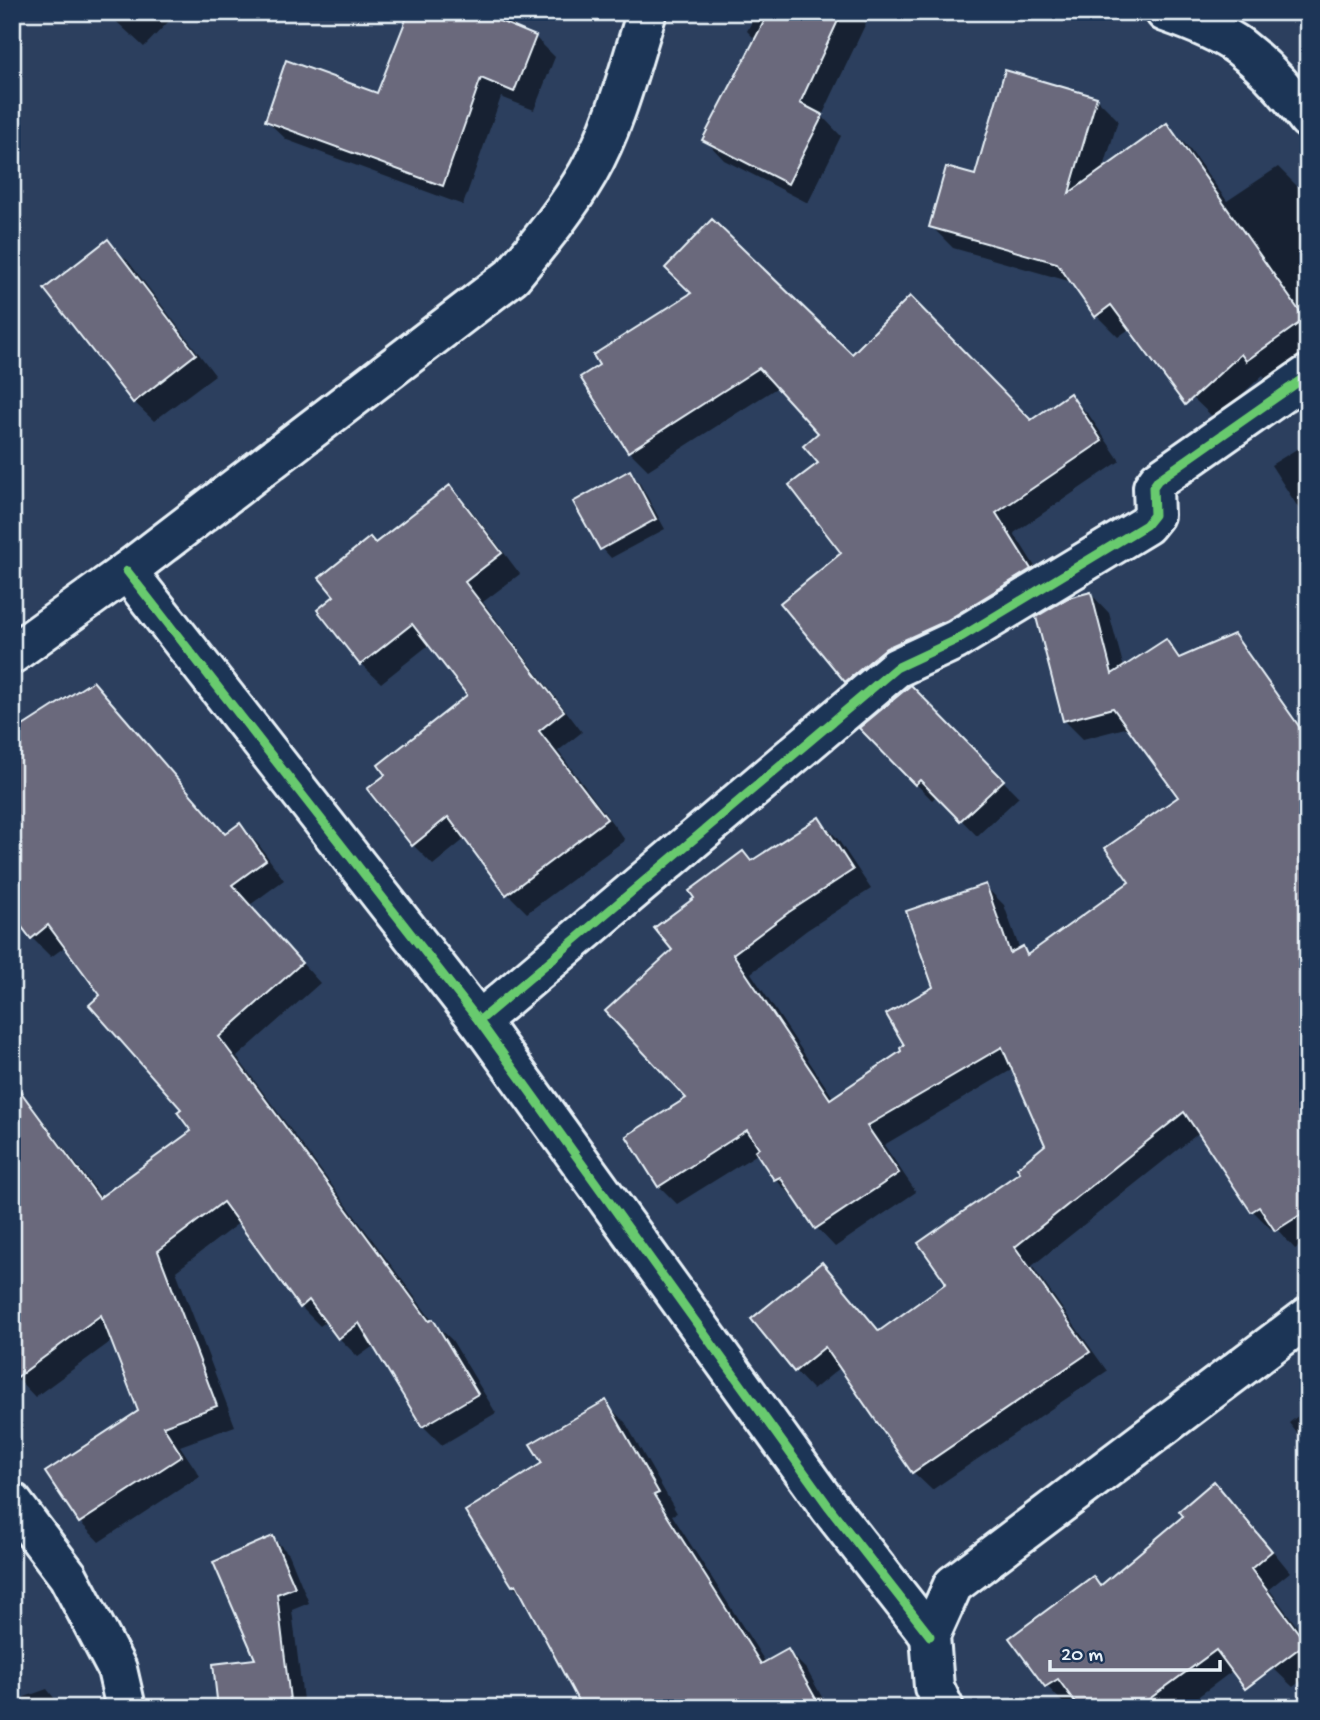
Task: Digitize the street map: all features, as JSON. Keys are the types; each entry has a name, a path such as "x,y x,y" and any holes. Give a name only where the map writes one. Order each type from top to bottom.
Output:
{"street":[{"path":"12,654 127,571 512,276 554,226 589,171 613,118 647,12"},
{"path":"1166,12 1239,46 1287,90 1308,119"},
{"path":"479,1021 896,668 956,640 1146,525 1154,515 1153,487 1157,480 1308,375"},
{"path":"127,571 479,1021 829,1507 930,1636"},
{"path":"944,1708 934,1687 930,1636 953,1585 1308,1317"},
{"path":"12,1502 68,1576 117,1669 126,1708"}],"building":[{"path":"409,12 478,12 536,36 514,92 481,78 443,186 265,121 286,60 377,93"},
{"path":"769,12 842,12 800,103 823,115 788,184 702,140"},
{"path":"1005,70 1097,97 1069,193 1167,123 1305,319 1246,361 1241,354 1185,405 1111,305 1095,317 1057,263 929,227 946,167 975,175"},
{"path":"712,219 852,354 910,296 1031,420 1070,393 1102,441 996,513 1031,569 946,621 886,648 845,682 780,603 841,553 789,485 818,463 803,446 818,433 759,368 628,452 580,377 599,365 593,355 691,293 665,268"},
{"path":"108,239 196,354 133,403 44,289"},
{"path":"630,470 656,519 600,550 573,502"},
{"path":"450,485 502,553 465,582 564,711 539,731 607,819 506,895 448,817 412,846 367,789 385,775 378,765 467,695 412,624 360,665 317,610 334,596 319,578 370,537 375,543"},
{"path":"1091,592 1112,674 1166,639 1179,658 1234,634 1308,739 1308,1210 1275,1231 1259,1207 1251,1212 1184,1112 1015,1247 1090,1352 912,1473 825,1347 794,1372 751,1319 822,1262 879,1331 946,1283 918,1243 1020,1172 1017,1168 1045,1145 1002,1047 867,1126 899,1173 815,1229 780,1177 774,1180 755,1151 759,1148 747,1130 658,1187 626,1136 686,1098 605,1011 672,950 654,928 694,898 689,891 743,851 751,861 819,817 853,870 789,912 733,954 830,1099 901,1051 900,1048 904,1045 886,1014 933,987 906,911 986,884 1010,953 1023,946 1027,955 1129,882 1105,848 1178,797 1113,708 1063,721 1036,617 1068,598"},
{"path":"93,681 225,834 240,823 266,860 232,885 302,963 219,1037 429,1321 433,1319 478,1394 422,1427 359,1323 338,1339 309,1300 300,1308 223,1202 158,1251 217,1406 163,1426 182,1456 79,1523 45,1472 138,1411 101,1315 12,1381 12,1080 99,1198 191,1131 177,1112 181,1109 89,1005 100,995 48,925 31,939 12,914 12,733"},
{"path":"911,685 1004,780 960,821 920,780 915,785 859,728"},
{"path":"606,1400 659,1493 654,1495 761,1664 788,1649 821,1708 582,1708 516,1584 512,1586 465,1511 542,1463 530,1444"},
{"path":"1214,1481 1272,1551 1251,1569 1306,1643 1245,1689 1216,1650 1137,1708 1079,1708 1058,1679 1045,1687 1009,1638 1093,1576 1100,1586 1183,1516 1179,1511"},
{"path":"273,1536 295,1587 277,1594 291,1708 218,1708 213,1664 255,1659 213,1562"}],"cycle path":[{"path":"479,1021 896,668 956,640 1146,525 1154,515 1153,487 1158,480 1308,375"},
{"path":"127,571 479,1021 829,1507 930,1636"}]}
